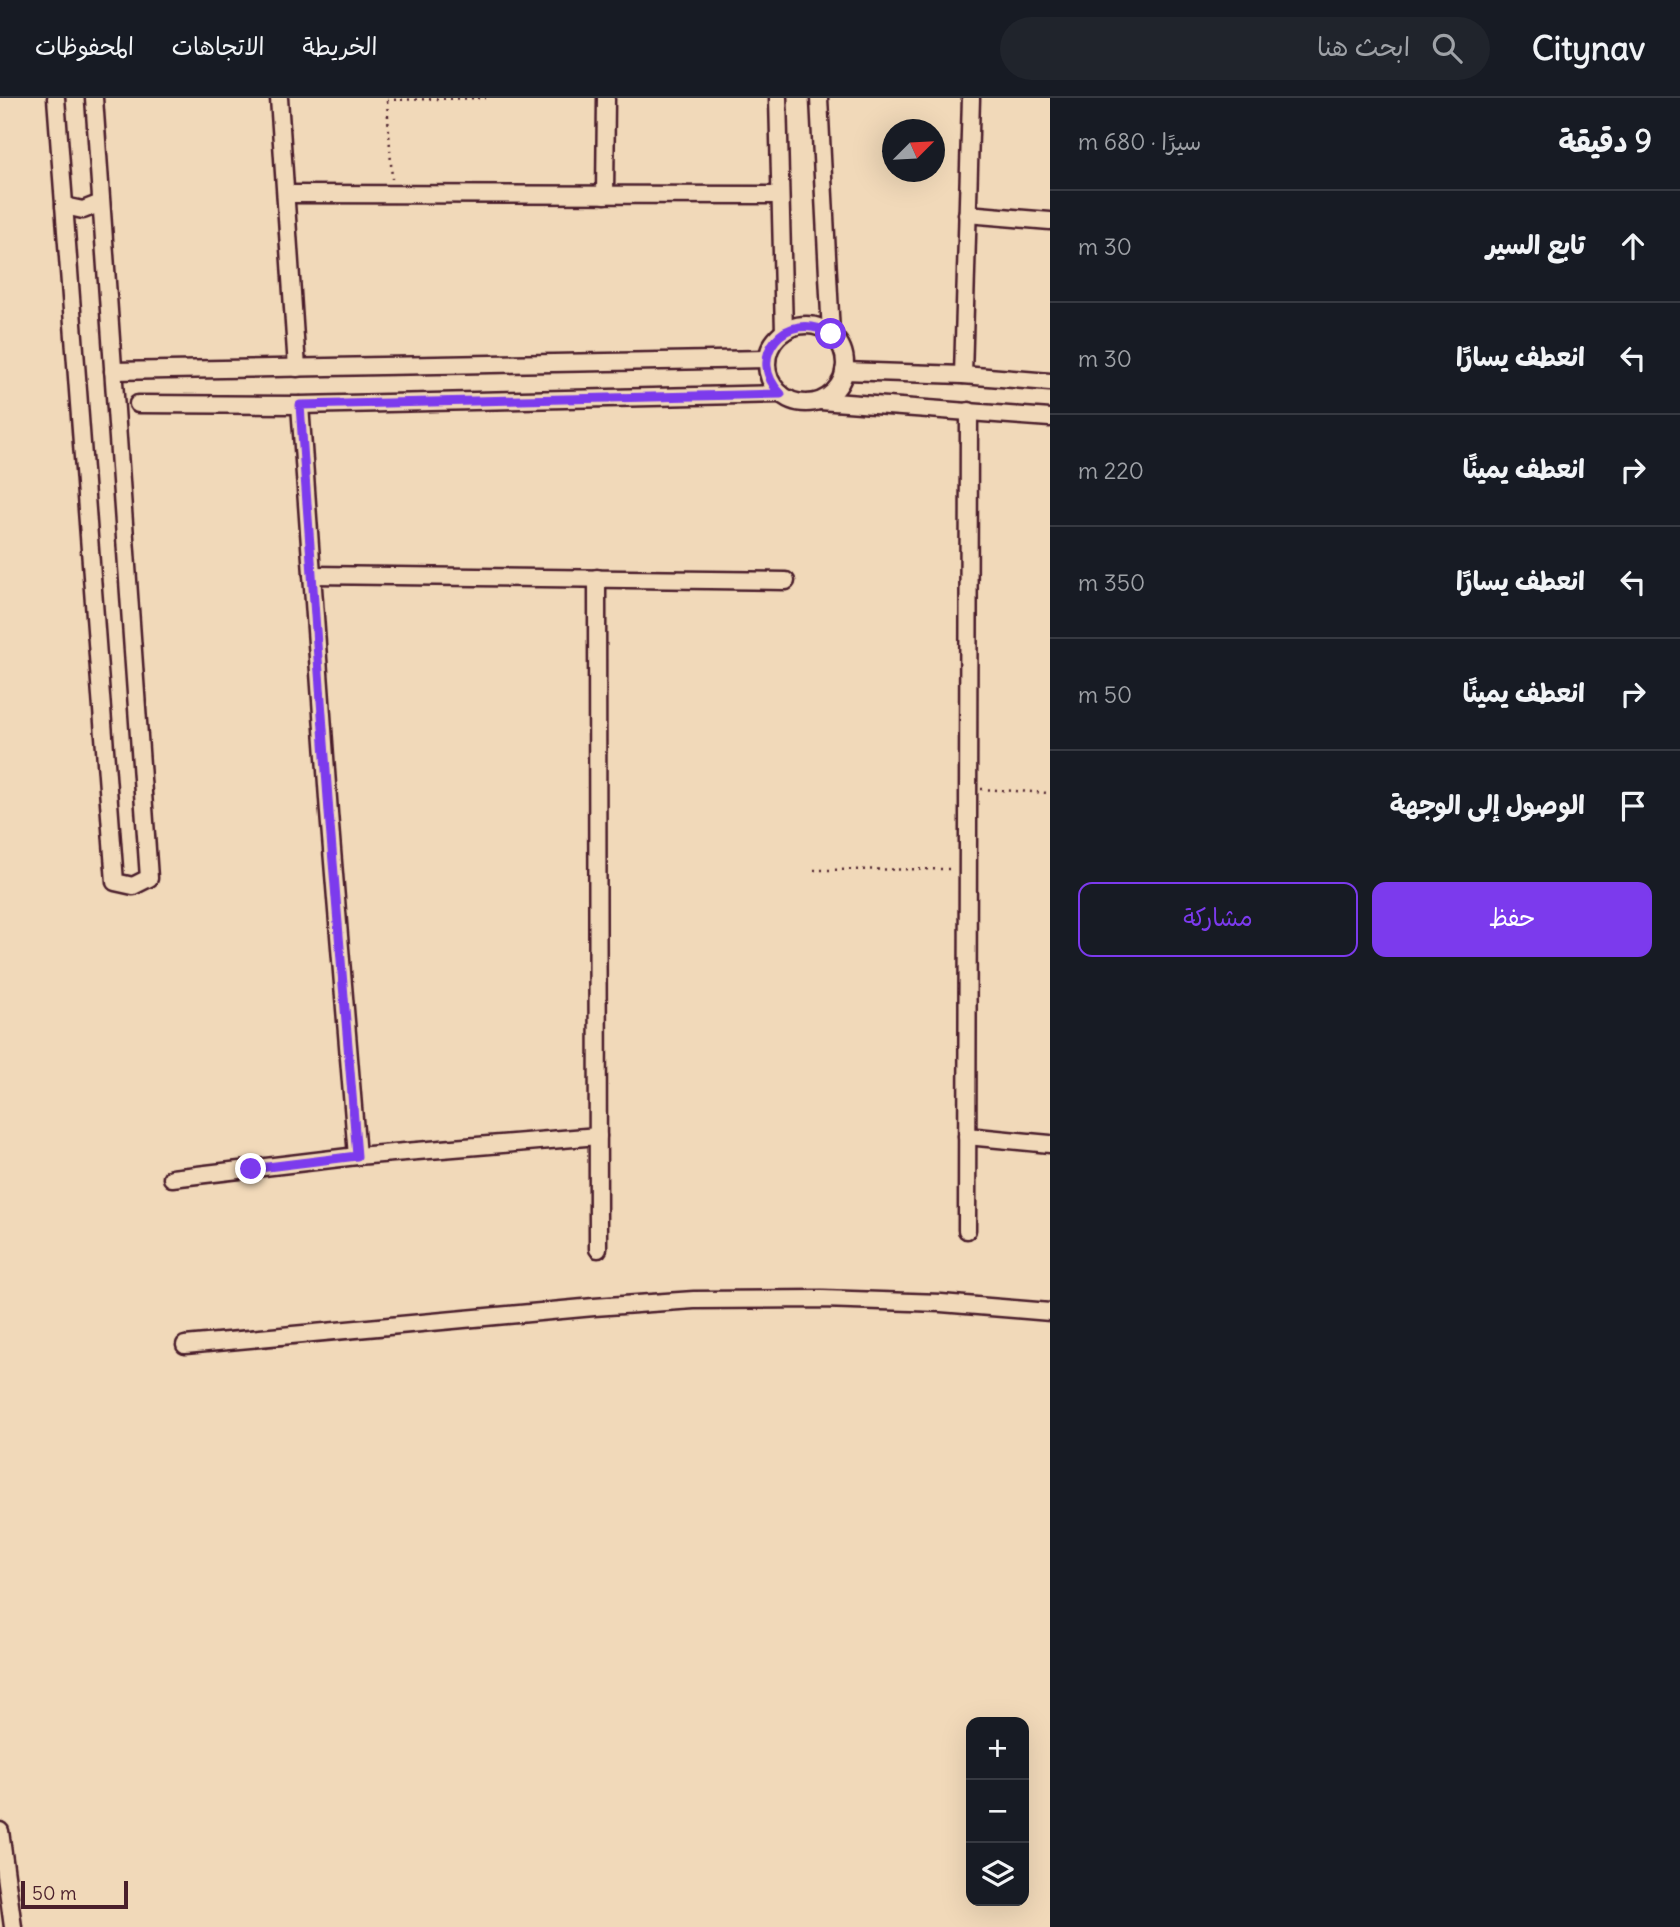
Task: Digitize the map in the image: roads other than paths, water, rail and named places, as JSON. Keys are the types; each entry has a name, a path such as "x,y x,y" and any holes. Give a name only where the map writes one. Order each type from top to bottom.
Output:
{"street":[{"path":"56,98 115,882 133,886 149,878 94,98"},
{"path":"279,98 297,368"},
{"path":"606,98 606,195"},
{"path":"778,98 784,332"},
{"path":"819,98 831,334 842,351 844,370 836,389 820,401"},
{"path":"962,375 971,98"},
{"path":"286,194 780,195"},
{"path":"64,206 83,210 101,203"},
{"path":"967,214 1050,220"},
{"path":"831,334 813,326 793,327 773,344 767,359 771,382 781,394 796,402 820,401 1050,418"},
{"path":"113,371 767,359"},
{"path":"844,370 1050,382"},
{"path":"138,404 300,405 781,394"},
{"path":"300,405 357,1156"},
{"path":"967,1230 969,411"},
{"path":"312,575 786,581"},
{"path":"597,578 598,1249"},
{"path":"172,1178 357,1156 597,1136"},
{"path":"967,1136 1050,1144"},
{"path":"185,1345 694,1300 822,1299 941,1303 1050,1312"},
{"path":"0,1831 13,1927"}]}
